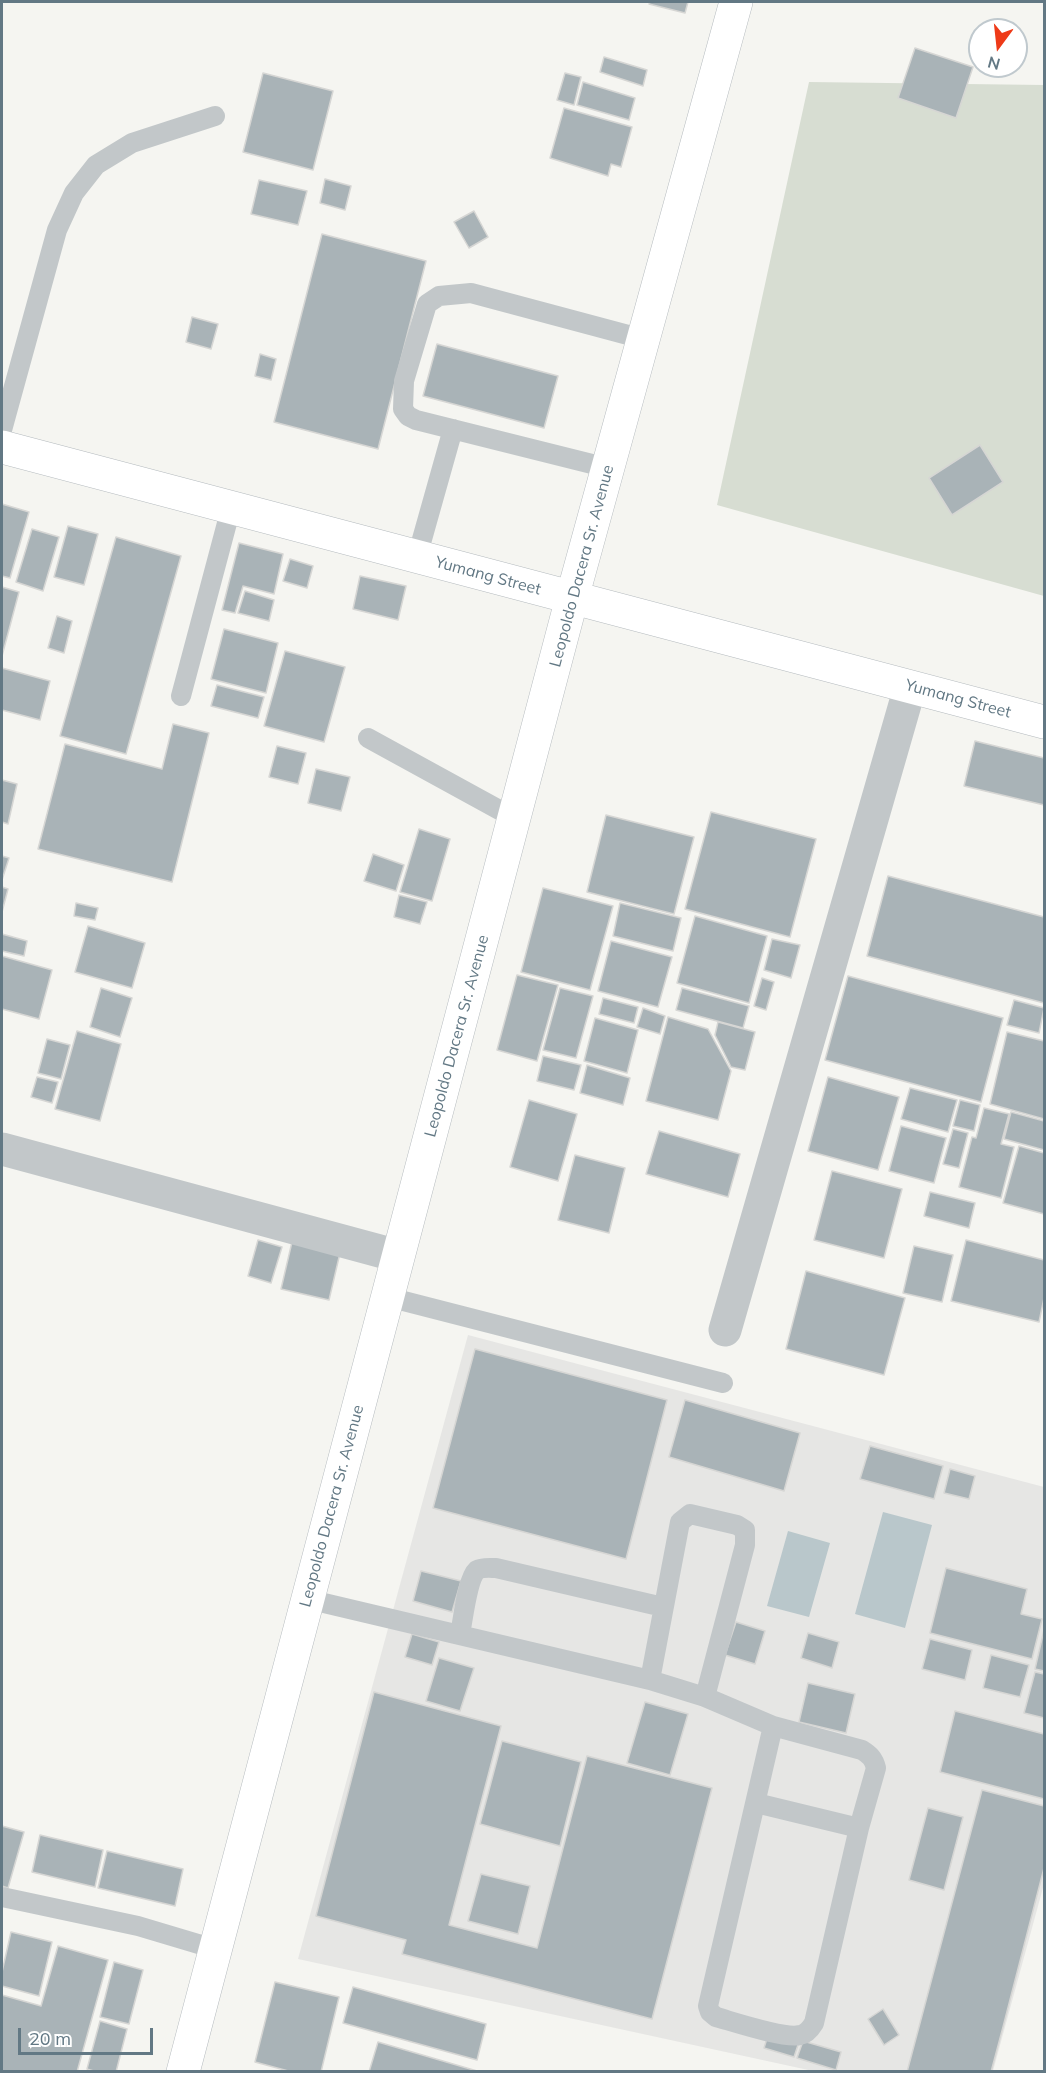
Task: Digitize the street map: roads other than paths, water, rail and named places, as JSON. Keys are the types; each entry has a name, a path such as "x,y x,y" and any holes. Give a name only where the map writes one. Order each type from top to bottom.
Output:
{"main road":[{"name":"Leopoldo Dacera Sr. Avenue","path":"183,2072 514,818 736,2"},
{"name":"Yumang Street","path":"2,447 1044,722"}],"street":[{"path":"725,1330 910,687"},
{"path":"2,1149 398,1256"}],"lane":[{"path":"2,430 57,230 74,193 96,165 132,143 215,116"},
{"path":"608,468 416,420 408,416 403,409 404,381 427,304 439,296 471,293 644,339"},
{"path":"417,557 453,429"},
{"path":"181,696 231,508"},
{"path":"368,738 514,818"},
{"path":"388,1297 723,1383"},
{"path":"650,1680 681,1522 690,1514 737,1525 745,1530 746,1545 705,1698"},
{"path":"460,1634 472,1580 477,1570 483,1568 496,1568 663,1607"},
{"path":"307,1599 650,1680 705,1698 773,1726 862,1750 874,1760 876,1768 859,1828 814,2024 810,2030 801,2035 789,2036 716,2017 710,2012 708,2006 773,1726"},
{"path":"756,1803 859,1828"},
{"path":"2,1897 138,1926 215,1949"}]}
